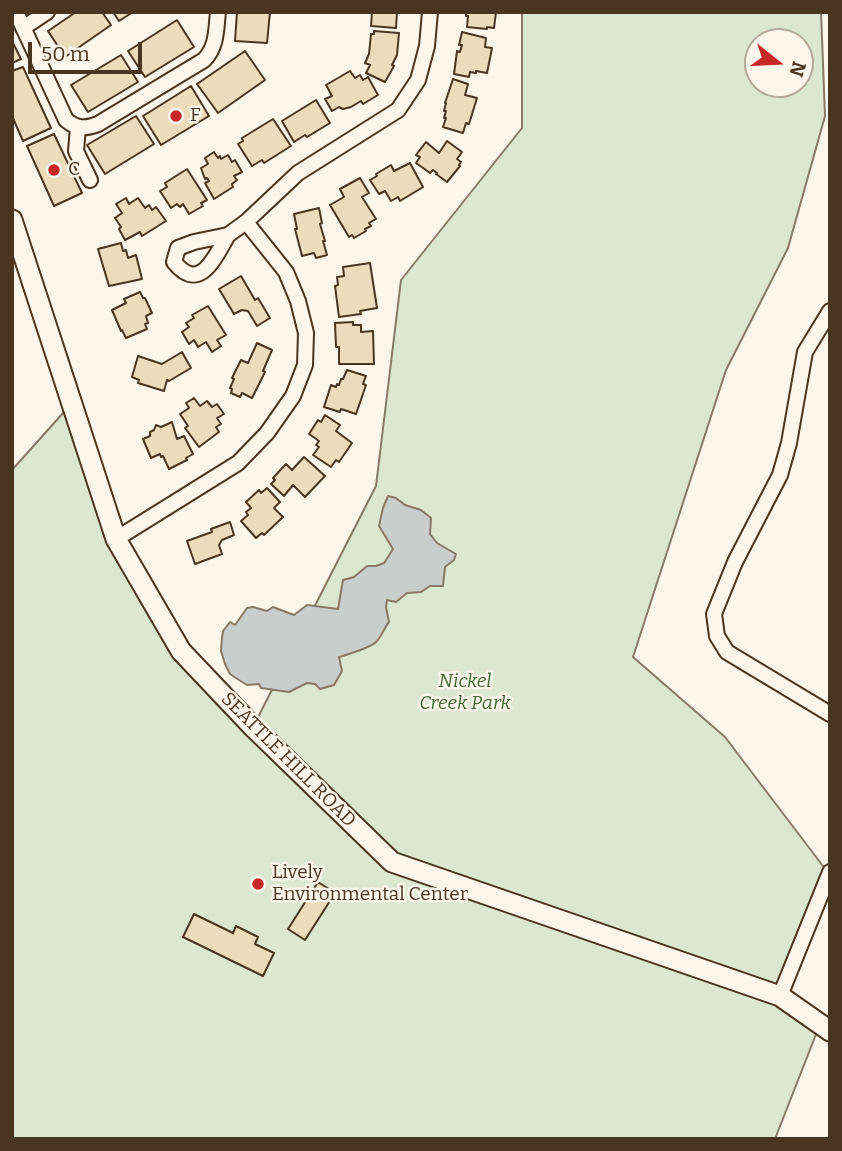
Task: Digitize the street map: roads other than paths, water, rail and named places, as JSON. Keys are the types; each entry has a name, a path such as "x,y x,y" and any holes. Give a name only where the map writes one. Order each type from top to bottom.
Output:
{"street":[{"path":"16,12 66,120 85,128 98,124 204,60 214,47 218,12"},
{"path":"23,28 47,12"},
{"path":"228,235 299,173 398,110 418,80 427,46 430,12"},
{"path":"78,127 76,151 90,180"},
{"name":"SEATTLE HILL ROAD","path":"12,220 19,263 116,539 181,651 253,727 392,862 780,996 830,1031"},
{"path":"116,539 238,463 267,433 293,396 305,365 306,333 298,301 286,272 246,222"},
{"path":"830,311 805,352 789,443 780,475 735,562 714,614 717,636 727,652 830,714"},
{"path":"780,996 830,872"}],"place":[{"name":"F","path":"176,116"},
{"name":"C","path":"54,170"},
{"name":"Lively Environmental Center","path":"258,884"}],"park label":[{"name":"Nickel Creek Park","path":"465,693"}]}
